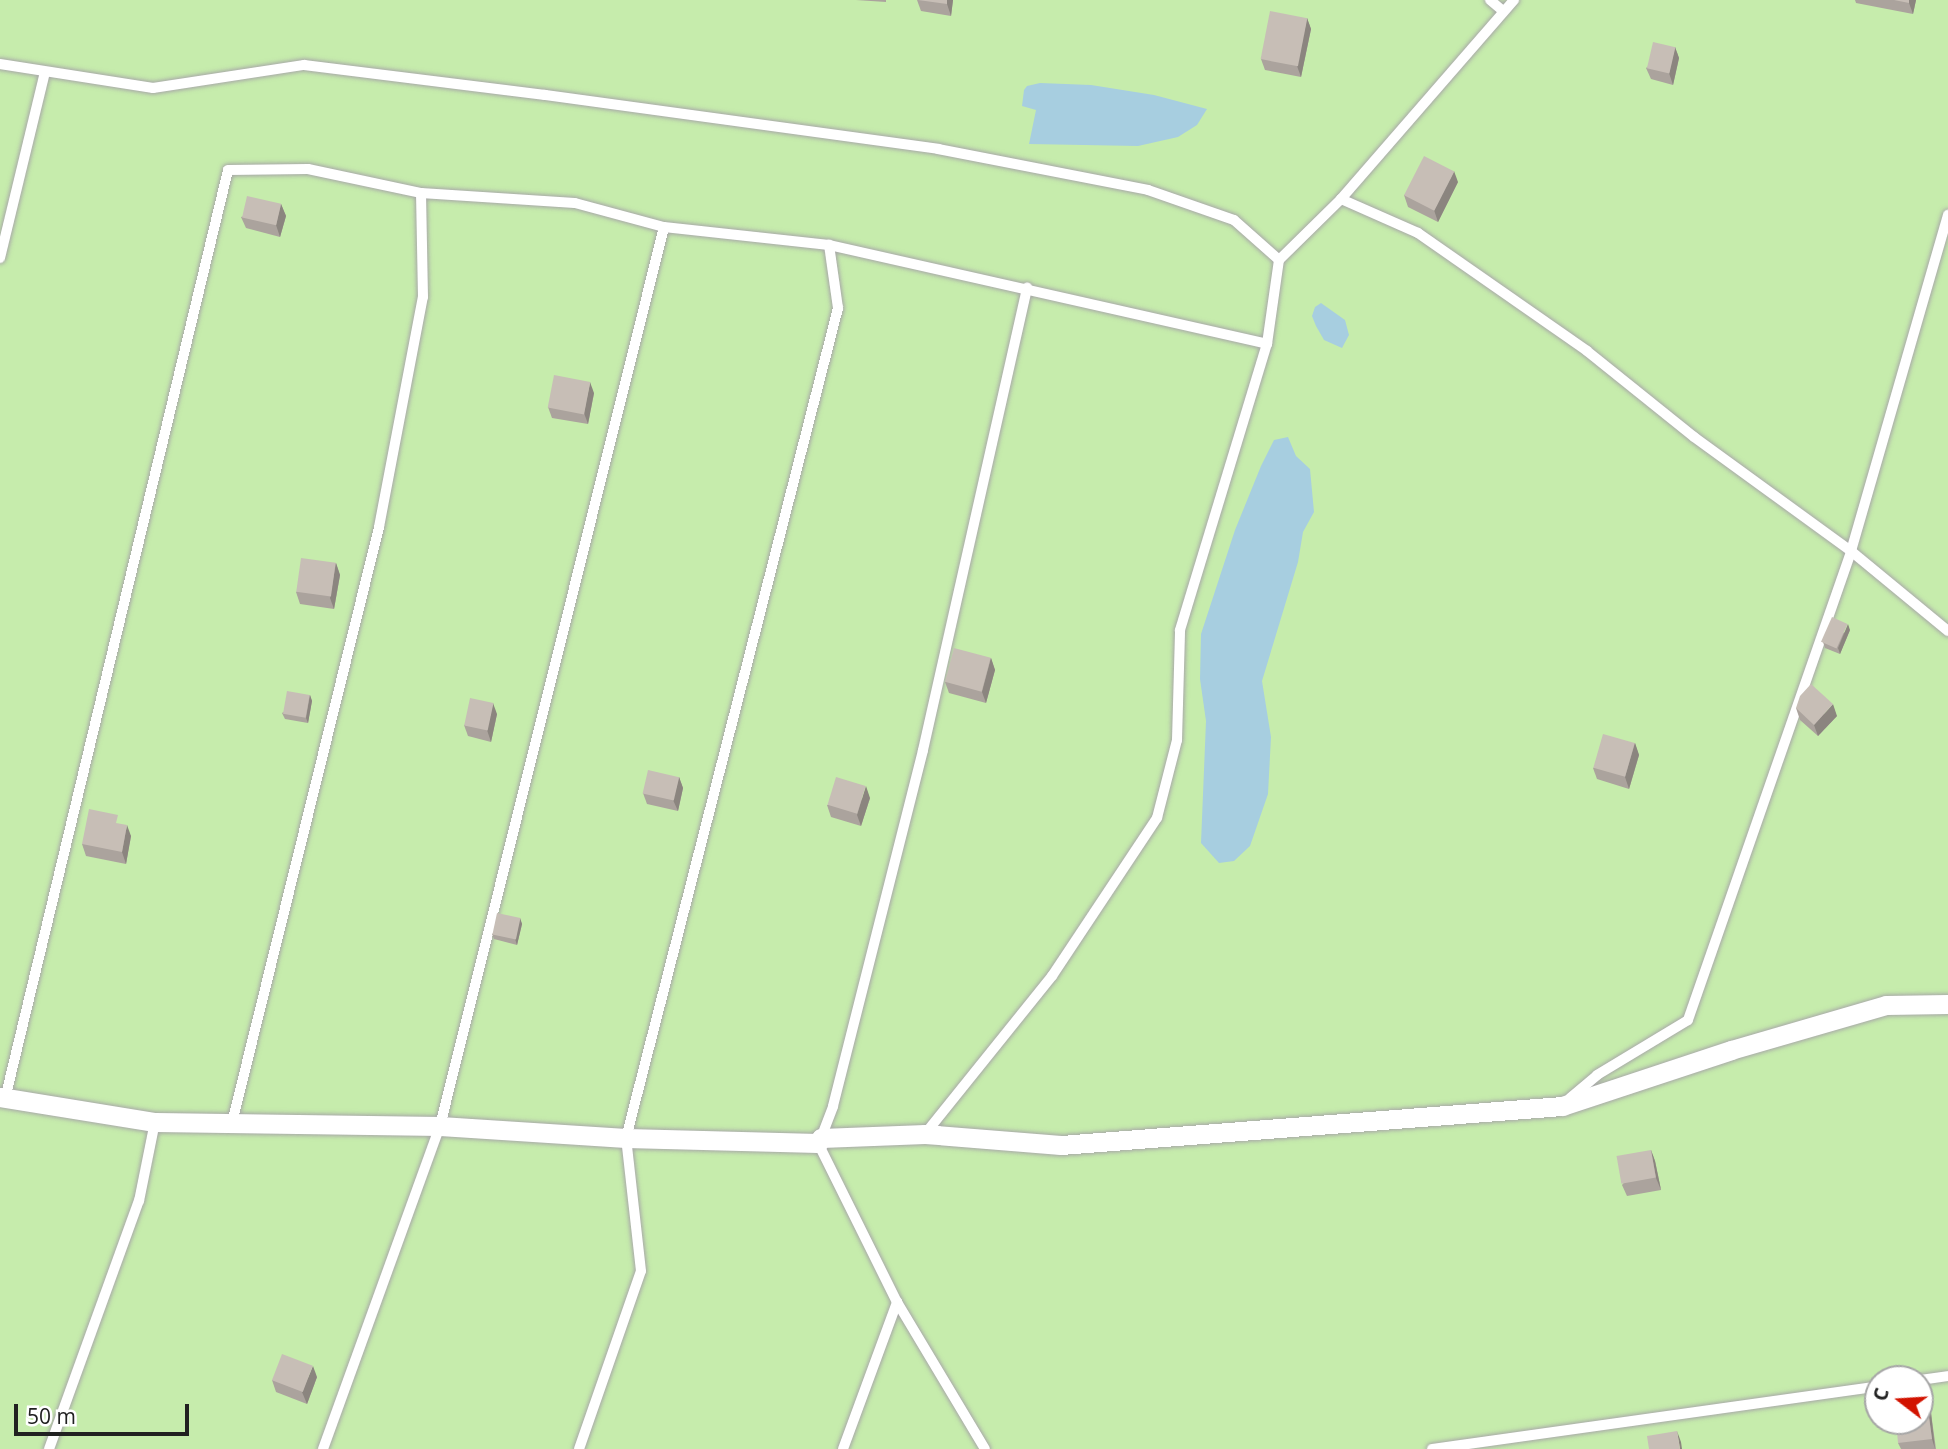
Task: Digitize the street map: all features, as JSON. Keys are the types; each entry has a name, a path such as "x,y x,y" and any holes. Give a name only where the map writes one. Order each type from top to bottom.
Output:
{"street":[{"path":"2,1098 155,1122 440,1126 626,1138 819,1140 925,1134 1060,1144 1562,1105 1731,1050 1886,1005 1948,1004"}],"lane":[{"path":"1490,0 1502,10"},
{"path":"925,1134 1052,976 1157,818 1177,740 1180,630 1267,344 1279,260 1341,200 1502,10 1514,0"},
{"path":"0,64 153,89 304,65 545,94 938,149 1148,190 1234,220 1279,260"},
{"path":"0,258 45,72"},
{"path":"2,1098 228,170 307,170 421,193 575,203 664,227 829,245 1267,344"},
{"path":"232,1123 379,527 423,297 421,193"},
{"path":"1341,200 1418,233 1587,351 1694,437 1851,551 1948,631"},
{"path":"1562,1105 1597,1075 1688,1020 1851,551 1948,215"},
{"path":"323,1449 440,1126 664,227"},
{"path":"579,1449 641,1271 626,1138 838,309 829,245"},
{"path":"985,1449 897,1303 819,1140 833,1106 923,750 1027,288"},
{"path":"49,1449 139,1201 155,1122"},
{"path":"843,1449 897,1303"},
{"path":"1432,1449 1864,1388"}],"green space":[{"path":"0,0 1948,0 1948,1449 0,1449"}],"water":[{"path":"1040,83 1091,85 1154,95 1207,109 1197,125 1178,137 1138,146 1029,144 1036,110 1022,106 1024,90 1027,86"},
{"path":"1321,303 1345,320 1349,335 1342,348 1324,340 1316,326 1312,316 1315,307"},
{"path":"1288,437 1296,456 1310,469 1314,512 1303,532 1298,562 1262,681 1271,737 1268,794 1250,846 1234,861 1219,863 1201,843 1206,721 1200,679 1201,634 1235,530 1261,466 1274,440"}],"building":[{"path":"918,0 947,0 947,4"},
{"path":"1270,11 1307,18 1298,66 1261,59"},
{"path":"1653,42 1675,47 1669,73 1647,68"},
{"path":"1424,156 1454,171 1434,211 1404,195"},
{"path":"247,196 281,204 276,225 242,217"},
{"path":"554,375 590,382 584,414 548,407"},
{"path":"301,558 336,563 331,597 296,592"},
{"path":"1832,617 1848,624 1837,649 1821,642"},
{"path":"954,648 991,658 982,692 945,682"},
{"path":"1811,684 1833,704 1814,725 1796,708 1800,696"},
{"path":"287,691 310,695 306,718 283,714"},
{"path":"470,698 493,703 488,730 464,725"},
{"path":"1603,734 1635,743 1625,777 1593,768"},
{"path":"648,770 679,777 674,801 643,793"},
{"path":"836,777 866,786 857,814 828,805"},
{"path":"89,809 118,815 116,823 127,825 122,852 82,844"},
{"path":"497,913 520,918 516,940 492,935"},
{"path":"1651,1150 1656,1178 1621,1184 1617,1156"},
{"path":"282,1354 313,1366 303,1392 272,1380"},
{"path":"1677,1431 1680,1449 1649,1449 1647,1436"},
{"path":"1897,1435 1931,1435 1932,1439 1898,1443"}]}
